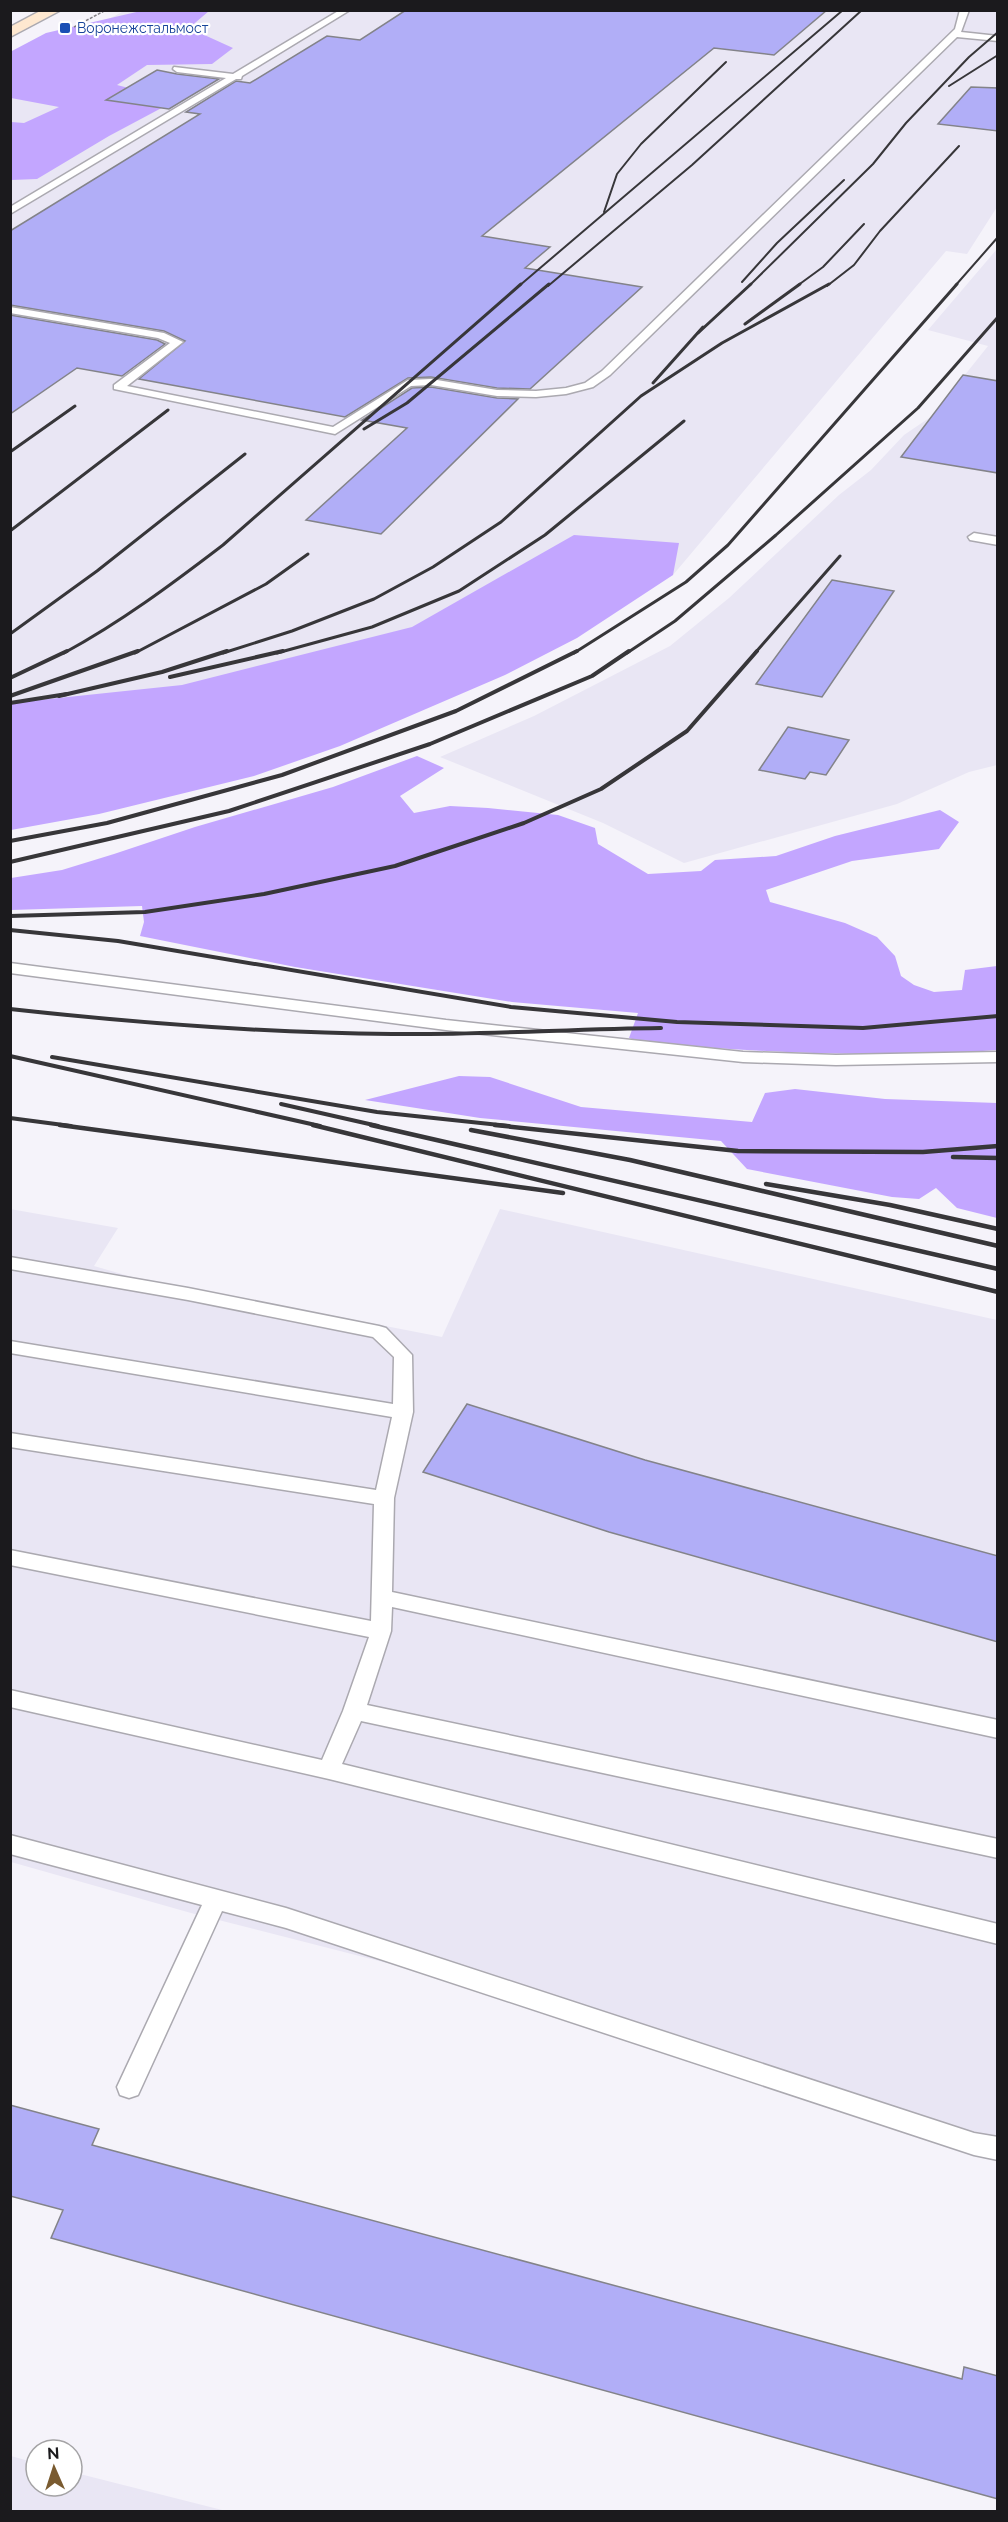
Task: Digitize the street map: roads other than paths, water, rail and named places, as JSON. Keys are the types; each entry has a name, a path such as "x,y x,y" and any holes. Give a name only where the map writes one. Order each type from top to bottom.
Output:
{"main road":[{"path":"10,33 54,10"}],"lane":[{"path":"10,211 238,77 346,10"},
{"path":"10,310 160,335 178,342 118,387 335,431 408,382 431,382 497,393 536,394 566,391 589,385 606,373 960,30 964,10"},
{"path":"955,34 998,39"},
{"path":"177,69 238,77"},
{"path":"974,537 998,541"},
{"path":"10,968 446,1025 743,1057 836,1060 998,1057"},
{"path":"10,1263 188,1294 378,1332 403,1355 403,1412 384,1498 381,1631 354,1711 329,1770"},
{"path":"10,1347 403,1412"},
{"path":"10,1440 384,1498"},
{"path":"10,1557 381,1631"},
{"path":"381,1597 998,1729"},
{"path":"10,1698 329,1770 998,1934"},
{"path":"354,1711 998,1849"},
{"path":"10,1844 286,1918 974,2144 998,2149"},
{"path":"129,2087 216,1899"}],"railway":[{"path":"519,286 843,10"},
{"path":"548,286 692,165 862,10"},
{"path":"749,286 873,164 906,123 969,57 998,32"},
{"path":"949,86 998,55"},
{"path":"604,212 617,174 641,144 726,62"},
{"path":"827,286 854,265 880,231 959,146"},
{"path":"742,282 777,243 844,180"},
{"path":"797,286 823,267 864,224"},
{"path":"955,286 998,237"},
{"path":"64,653 126,615 223,545 521,284"},
{"path":"364,429 407,403 549,284"},
{"path":"698,333 751,284"},
{"path":"745,324 800,284"},
{"path":"223,653 292,631 374,599 433,567 501,522 641,396 722,343 829,284"},
{"path":"574,653 686,582 728,545 957,284"},
{"path":"627,653 675,621 776,535 918,408 998,317"},
{"path":"653,383 703,327"},
{"path":"10,452 75,406"},
{"path":"10,531 168,410"},
{"path":"277,653 372,627 459,591 545,535 684,421"},
{"path":"10,634 97,571 245,454"},
{"path":"135,653 266,584 308,554"},
{"path":"755,653 840,556"},
{"path":"10,678 67,651"},
{"path":"10,696 138,651"},
{"path":"59,696 162,672 227,651"},
{"path":"170,677 283,651"},
{"path":"10,841 107,823 282,775 456,711 577,651"},
{"path":"10,862 229,811 430,744 592,676 629,651"},
{"path":"10,916 145,912 264,894 395,866 524,823 601,789 687,731 757,651"},
{"path":"10,703 67,694"},
{"path":"10,930 118,941 511,1007 677,1022 863,1028 998,1016"},
{"path":"10,1009 105,1019 296,1032 459,1034 661,1028"},
{"path":"10,1056 320,1126"},
{"path":"52,1057 377,1112 509,1126"},
{"path":"281,1104 378,1126"},
{"path":"10,1118 71,1126"},
{"path":"60,1125 563,1193"},
{"path":"313,1125 998,1292"},
{"path":"371,1125 998,1269"},
{"path":"495,1125 738,1151 923,1152 998,1146"},
{"path":"471,1130 630,1160 998,1246"},
{"path":"953,1157 998,1158"},
{"path":"766,1184 890,1205 998,1229"}],"place":[{"name":"Воронежстальмост","path":"65,28"}]}
